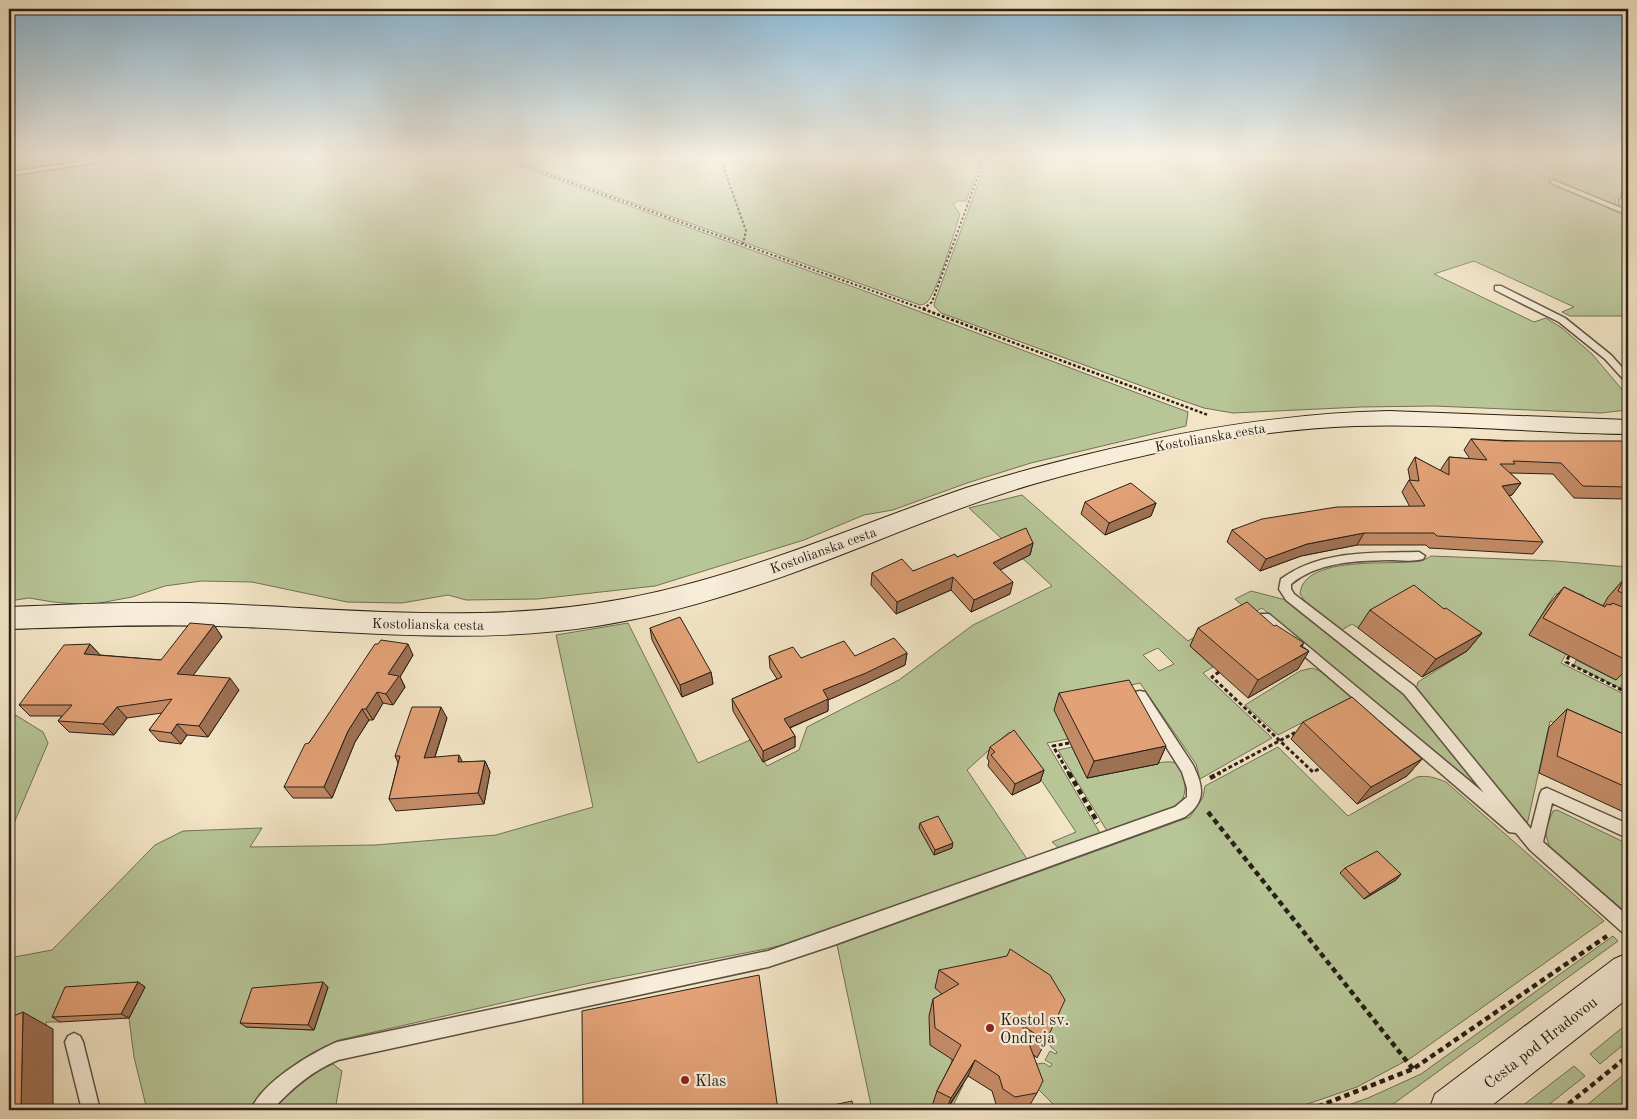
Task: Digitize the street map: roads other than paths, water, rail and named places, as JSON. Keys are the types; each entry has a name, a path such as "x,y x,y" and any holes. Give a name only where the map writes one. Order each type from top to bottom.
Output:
{"street":[{"name":"Kostolianska cesta","path":"9,618 157,614 441,625 549,621 650,605 714,588 829,549 954,501 1024,479 1174,442 1227,432 1280,424 1354,419 1628,427"},
{"name":"Cesta pod Hradovou","path":"1451,1110 1628,973"}],"lane":[{"path":"1498,288 1562,320 1608,357 1628,379"},
{"path":"1419,556 1326,562 1291,576 1285,582 1285,589 1290,597 1409,690 1535,844"},
{"path":"1264,617 1535,844 1627,925"},
{"path":"260,1110 285,1082 317,1059 337,1051 768,959 1180,812 1188,808 1194,789 1188,769 1140,696"},
{"path":"1535,844 1547,794 1626,830"},
{"path":"74,1042 91,1110"}],"place":[{"name":"Kostol sv. Ondreja","path":"990,1028"},
{"name":"Klas","path":"685,1080"}]}
